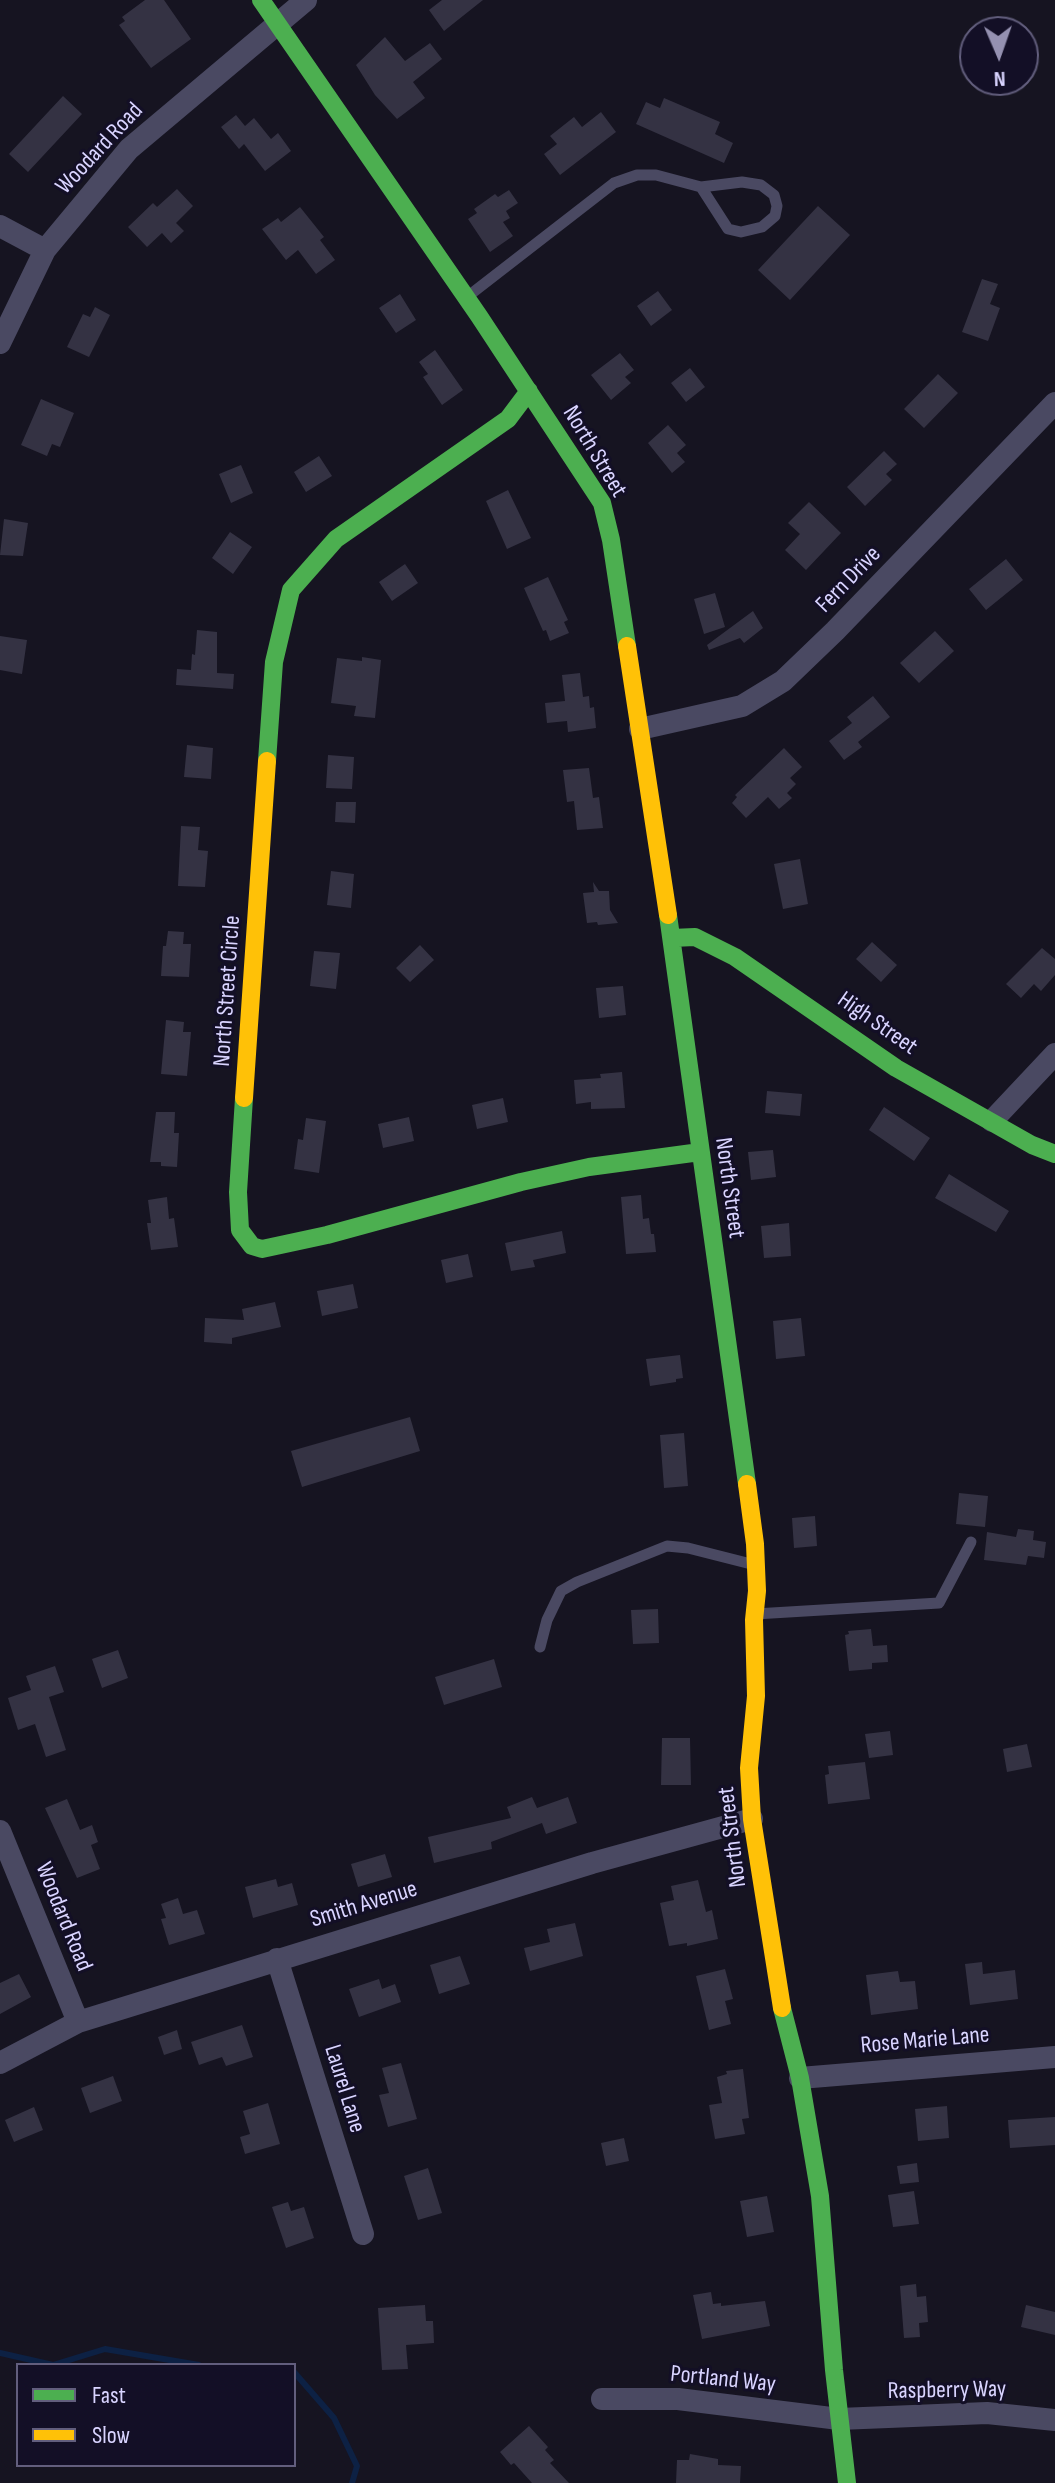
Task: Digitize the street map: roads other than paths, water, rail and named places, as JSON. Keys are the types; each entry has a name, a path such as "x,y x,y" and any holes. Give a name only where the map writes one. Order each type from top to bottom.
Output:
{"street":[{"name":"North Street","path":"261,0 466,298 602,503 611,540 672,938 755,1544 756,1696 749,1768 752,1819 785,2025 800,2078 820,2196 847,2483"},
{"name":"Woodard Road","path":"0,343 45,250 129,149 306,0"},
{"path":"0,226 45,250"},
{"name":"North Street Circle","path":"529,391 508,419 336,539 291,590 274,662 238,1192 240,1230 252,1246 262,1249 327,1235 521,1182 589,1167 700,1152"},
{"name":"Fern Drive","path":"640,729 742,706 783,681 1055,403"},
{"name":"High Street","path":"672,938 695,937 735,957 896,1068 1032,1145 1055,1154"},
{"path":"992,1121 1055,1054"},
{"name":"Smith Avenue","path":"0,2063 78,2022 592,1863 752,1819"},
{"name":"Woodard Road","path":"0,1831 78,2022"},
{"name":"Laurel Lane","path":"277,1959 363,2234"},
{"name":"Rose Marie Lane","path":"800,2078 1055,2057"},
{"name":"Portland Way","path":"602,2399 678,2399 839,2419"},
{"name":"Raspberry Way","path":"839,2419 987,2413 1055,2420"}],"lane":[{"path":"466,298 614,183 637,175 656,175 701,187 742,182 761,185 774,195 777,206 775,216 762,227 741,232 728,229 701,187"},
{"path":"754,1614 939,1603 971,1542"},
{"path":"540,1647 547,1620 561,1591 667,1546 688,1548 756,1565"}],"waterway":[{"path":"60,2363 105,2349 187,2363"},
{"path":"0,2353 44,2363"},
{"path":"296,2374 334,2418 357,2466 352,2483"}]}
